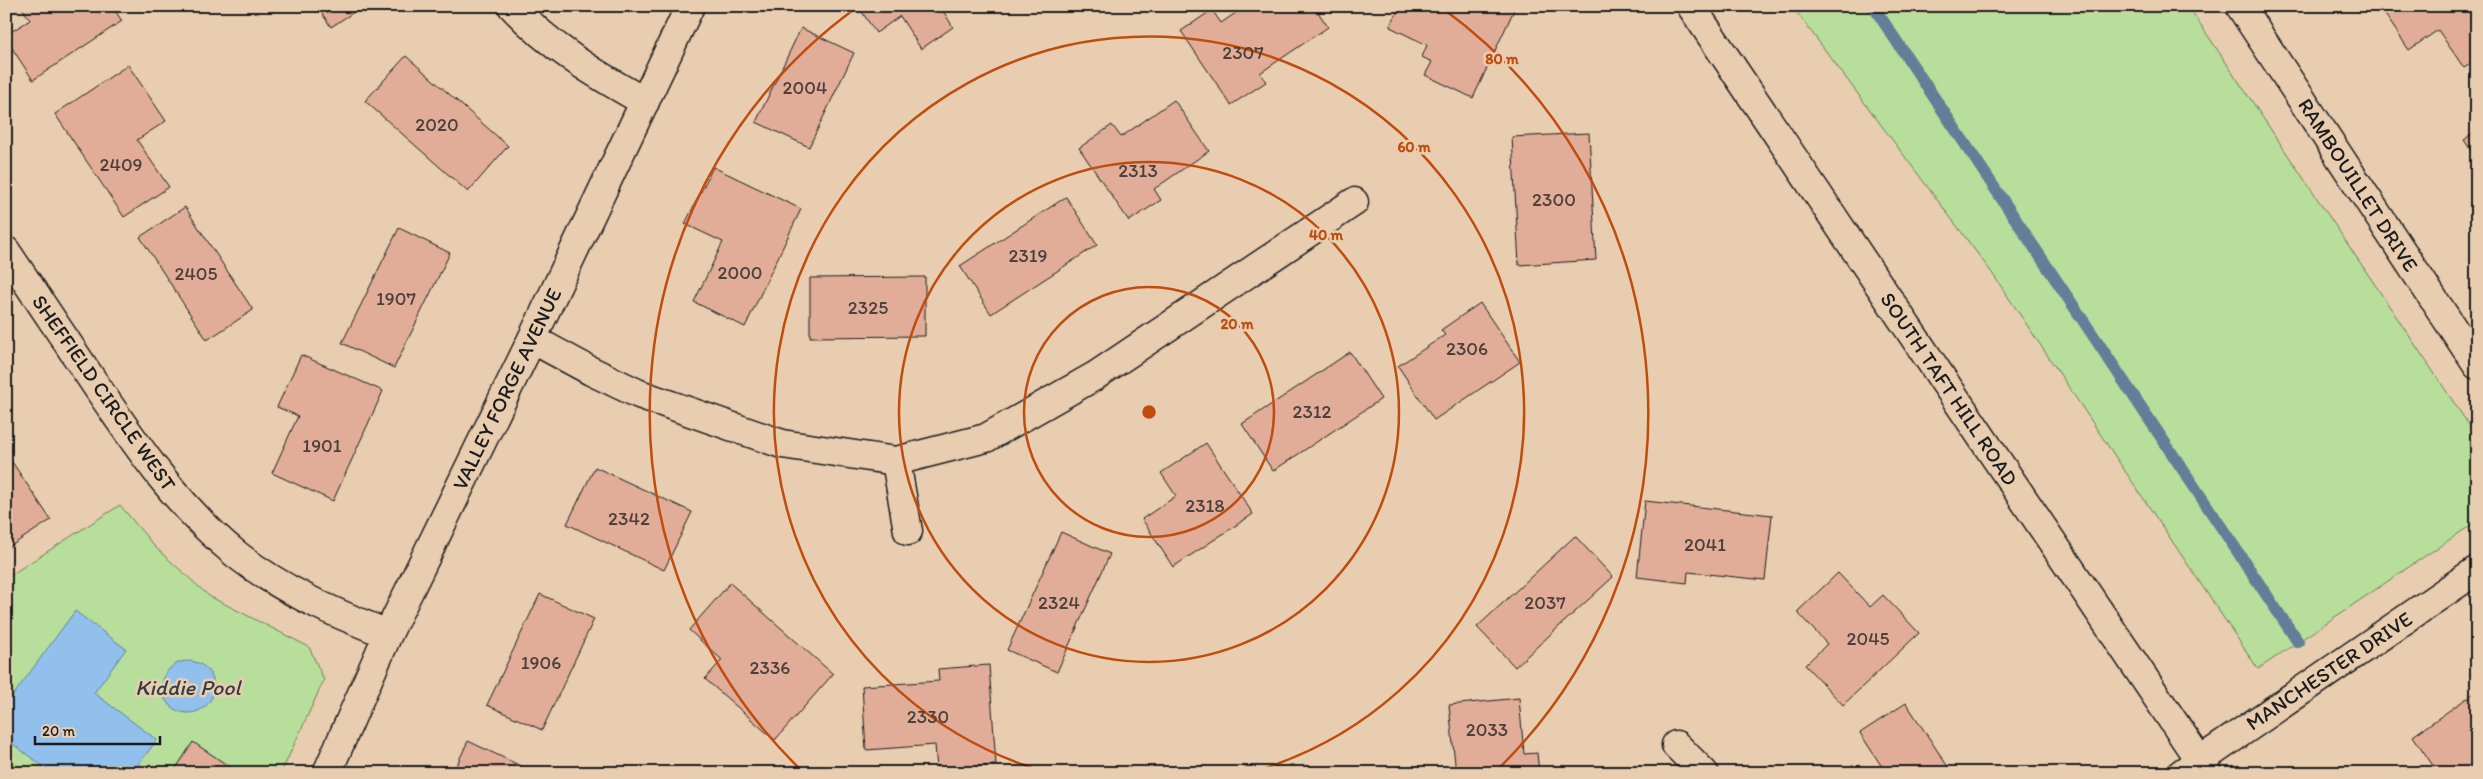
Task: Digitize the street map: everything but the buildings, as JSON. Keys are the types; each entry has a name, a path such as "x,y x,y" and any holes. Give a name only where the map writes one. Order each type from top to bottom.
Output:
{"street":[{"path":"512,6 534,29 590,71 645,102"},
{"name":"VALLEY FORGE AVENUE","path":"327,773 388,634 532,339 690,6"},
{"name":"SOUTH TAFT HILL ROAD","path":"1690,6 2196,768"},
{"name":"RAMBOUILLET DRIVE","path":"2240,6 2477,364"},
{"path":"532,339 591,371 640,394 782,444 896,461 986,438 1095,376 1354,202"},
{"name":"SHEFFIELD CIRCLE WEST","path":"6,251 145,459 182,504 237,555 285,588 336,615 388,634"},
{"path":"896,461 908,531"},
{"name":"MANCHESTER DRIVE","path":"2196,768 2477,570"},
{"path":"1676,744 1704,773"}],"green space":[{"path":"1792,6 2188,6 2477,437 2477,521 2258,669 1992,273"},
{"path":"120,505 155,547 209,596 309,647 324,680 281,773 6,773 6,578"}],"water":[{"path":"75,611 126,649 94,693 157,740 132,773 52,773 6,739 6,705"},
{"name":"Kiddie Pool","path":"183,661 193,661 207,668 214,682 214,692 207,706 193,713 183,713 173,709 166,702 162,692 162,682 166,672 173,665"}],"waterway":[{"path":"1873,6 2298,642"}]}
